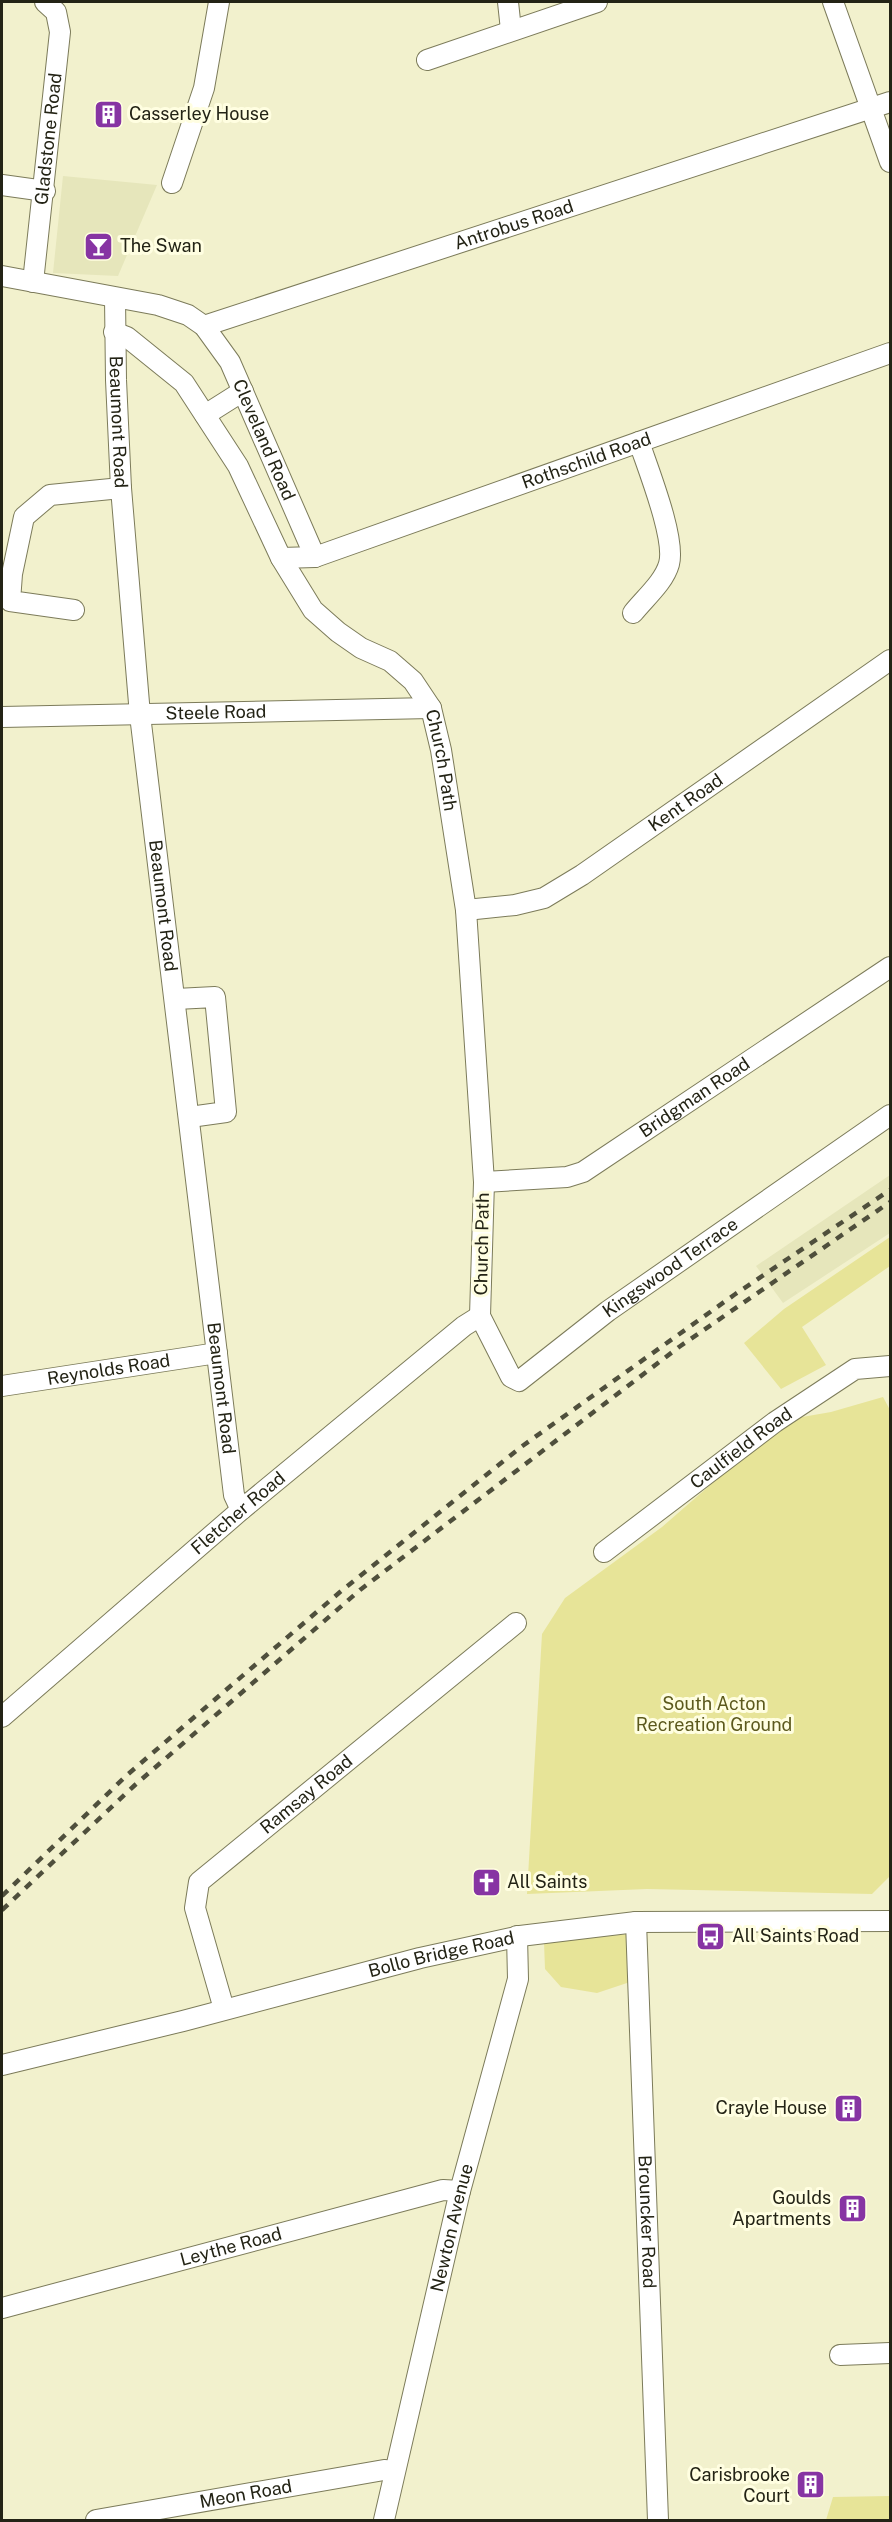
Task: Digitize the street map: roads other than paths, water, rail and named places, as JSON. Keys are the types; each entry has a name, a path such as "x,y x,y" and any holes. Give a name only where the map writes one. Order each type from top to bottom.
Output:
{"street":[{"name":"Gladstone Road","path":"33,282 45,191 60,32 56,12 45,2"},
{"path":"172,183 204,88 219,2"},
{"path":"508,2 511,30"},
{"path":"427,60 597,2"},
{"path":"833,2 891,162"},
{"name":"Antrobus Road","path":"204,326 891,102"},
{"path":"2,185 45,191"},
{"path":"2,276 140,302 188,315 204,326"},
{"name":"Beaumont Road","path":"115,298 114,332 121,488 140,716 176,999 234,1495 241,1510"},
{"name":"Cleveland Road","path":"204,326 230,362 315,557"},
{"name":"Church Path","path":"114,332 128,337 184,383 238,466 281,558 313,610 354,642 390,661 413,681 431,708 445,773 466,910 484,1182 480,1316"},
{"name":"Rothschild Road","path":"281,558 315,557 891,353"},
{"path":"205,415 243,391"},
{"path":"633,613 662,578 670,563 668,531 639,442"},
{"path":"74,610 10,601 12,574 24,517 50,495 121,488"},
{"name":"Kent Road","path":"466,910 516,905 544,898 591,868 891,660"},
{"name":"Steele Road","path":"2,717 140,716 431,708"},
{"name":"Bridgman Road","path":"484,1182 567,1177 583,1172 891,968"},
{"path":"176,999 215,997 226,1112 190,1117"},
{"name":"Kingswood Terrace","path":"480,1316 511,1377 519,1381 608,1311 891,1115"},
{"name":"Fletcher Road","path":"2,1717 241,1510 464,1326 480,1316"},
{"name":"Reynolds Road","path":"2,1386 217,1353"},
{"path":"890,1365 891,1382"},
{"name":"Caulfield Road","path":"604,1552 775,1422 846,1374 855,1369 890,1365"},
{"name":"Ramsay Road","path":"224,2009 195,1908 199,1882 516,1623"},
{"name":"Bollo Bridge Road","path":"2,2065 420,1958 517,1936 636,1922 891,1921"},
{"name":"Brouncker Road","path":"636,1922 658,2520"},
{"name":"Newton Avenue","path":"384,2520 460,2191 518,1979 517,1936"},
{"name":"Leythe Road","path":"2,2308 443,2190 460,2191"},
{"path":"840,2355 891,2354"},
{"name":"Meon Road","path":"96,2520 384,2470 394,2471"}],"railway":[{"path":"2,1896 127,1775 340,1592 521,1447 734,1295 890,1190"},
{"path":"2,1910 135,1785 360,1590 679,1347 890,1202"}],"place":[{"name":"Casserley House","path":"108,114"},
{"name":"The Swan","path":"99,246"},
{"name":"All Saints","path":"486,1882"},
{"name":"All Saints Road","path":"711,1936"},
{"name":"Crayle House","path":"848,2108"},
{"name":"Goulds Apartments","path":"852,2208"},
{"name":"Carisbrooke Court","path":"811,2485"}],"park label":[{"name":"South Acton Recreation Ground","path":"714,1714"}]}
